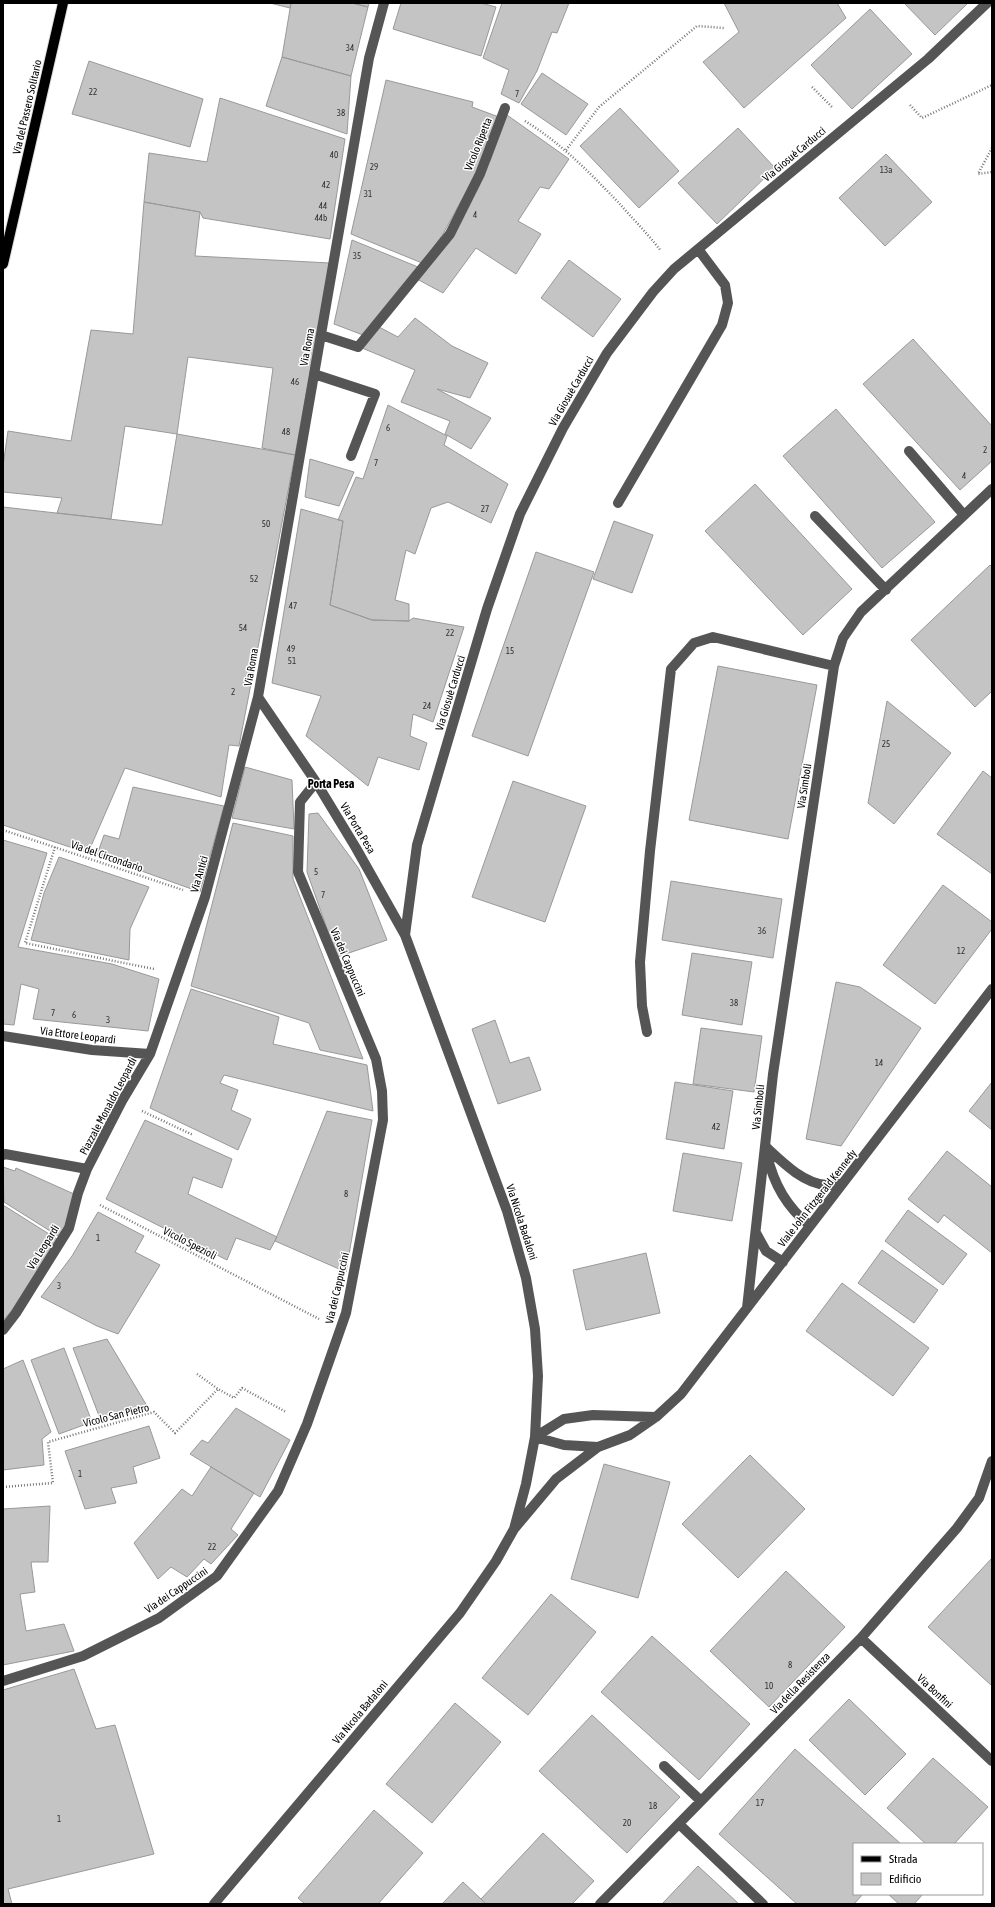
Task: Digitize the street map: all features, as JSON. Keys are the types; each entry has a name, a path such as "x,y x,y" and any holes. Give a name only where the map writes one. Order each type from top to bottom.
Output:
{"main road":[{"name":"Via del Passero Solitario","path":"3,264 63,3"}],"street":[{"name":"Via Roma","path":"258,697 369,58 384,3"},
{"name":"Via Giosuè Carducci","path":"405,935 417,845 487,609 520,514 563,428 607,353 652,292 674,269 928,59 987,3"},
{"name":"Vicolo Ripetta","path":"321,335 358,347 450,234 480,174 505,108"},
{"path":"618,503 722,325 728,304 725,285 698,249"},
{"path":"314,374 375,394 352,456"},
{"path":"909,451 964,515"},
{"name":"Via Simboli","path":"748,1308 773,1074 834,666 843,638 861,612 992,489"},
{"path":"815,516 886,590"},
{"path":"646,1032 642,1006 640,962 650,851 671,669 694,643 713,638 834,666"},
{"name":"Via Porta Pesa","path":"258,697 316,782 356,848 405,935"},
{"name":"Via Antici","path":"150,1054 205,897 258,697"},
{"name":"Via dei Cappuccini","path":"3,1680 83,1656 159,1618 218,1576 278,1491 307,1424 346,1313 383,1120 382,1091 376,1060 298,872 300,802 316,782"},
{"name":"Via Nicola Badaloni","path":"405,935 507,1211 526,1278 535,1329 537,1368 535,1437 526,1484 514,1529"},
{"name":"Viale John Fitzgerald Kennedy","path":"535,1437 564,1445 598,1447 630,1435 656,1417 681,1394 992,989"},
{"name":"Via Ettore Leopardi","path":"3,1036 92,1050 150,1054"},
{"name":"Piazzale Monaldo Leopardi","path":"88,1169 122,1101 150,1054"},
{"path":"766,1148 790,1169 808,1179 827,1185 843,1183"},
{"name":"Via Simboli","path":"766,1148 770,1170 781,1195 794,1213 810,1226"},
{"path":"3,1155 5,1154 88,1169"},
{"name":"Via Leopardi","path":"3,1330 16,1313 69,1228 78,1193 88,1169"},
{"path":"756,1233 766,1251 783,1262"},
{"path":"535,1437 564,1419 594,1415 656,1417"},
{"name":"Via Nicola Badaloni","path":"214,1904 460,1613 496,1561 514,1529 556,1479 598,1447"},
{"name":"Via della Resistenza","path":"600,1904 862,1638 957,1528 979,1498 992,1461"},
{"name":"Via Bonfini","path":"862,1638 992,1761"},
{"path":"664,1766 701,1801"},
{"path":"679,1824 763,1904"}],"path":[{"path":"566,150 599,107 697,26 724,28"},
{"path":"894,87 922,118 992,85"},
{"path":"812,86 849,124"},
{"name":"Vicolo Ripetta","path":"505,108 531,124 566,150 597,180 650,237 674,269"},
{"path":"992,148 978,174 992,172"},
{"name":"Via del Circondario","path":"3,830 205,897"},
{"path":"55,847 24,944 178,974"},
{"path":"122,1101 193,1135"},
{"name":"Vicolo Spezioli","path":"78,1193 340,1330"},
{"path":"197,1374 234,1398 242,1388 307,1424"},
{"name":"Vicolo San Pietro","path":"3,1487 52,1483 48,1442 154,1412 175,1434 218,1389"}],"building":[{"path":"270,3 291,3 290,8"},
{"path":"291,3 352,3 368,7 351,76 282,57"},
{"path":"352,3 369,3 368,7"},
{"path":"401,3 481,3 496,7 481,56 393,29"},
{"path":"502,3 569,3 557,33 552,32 537,71 519,103 501,94 509,70 483,58"},
{"path":"724,3 837,3 846,18 744,108 703,62 739,32"},
{"path":"904,3 968,3 935,35"},
{"path":"870,9 912,54 852,109 811,65"},
{"path":"282,57 351,76 347,134 266,106"},
{"path":"89,61 203,99 190,147 72,114"},
{"path":"542,73 588,104 566,135 521,104"},
{"path":"386,80 473,102 472,107 499,117 476,174 443,234 422,263 351,234"},
{"path":"220,98 345,139 330,239 203,218 200,212 144,202 149,153 207,162"},
{"path":"620,108 679,171 639,208 580,146"},
{"path":"507,115 569,159 549,189 540,187 518,221 541,234 516,274 476,248 443,293 417,279 490,161"},
{"path":"738,128 775,168 717,224 678,183"},
{"path":"886,154 932,202 885,246 839,198"},
{"path":"144,202 200,212 195,256 330,263 295,455 262,448 273,368 188,357 177,434 125,426 111,519 57,513 62,498 3,492 3,466 8,431 71,441 91,330 133,334"},
{"path":"352,240 418,267 363,335 334,324"},
{"path":"569,260 621,299 593,337 541,298"},
{"path":"415,318 452,346 488,363 470,398 437,389 491,418 471,449 445,434 450,421 401,402 415,370 362,348 379,327 398,337"},
{"path":"913,339 992,426 992,461 960,490 863,384"},
{"path":"388,405 447,436 444,445 508,484 491,523 448,502 431,508 415,554 406,550 395,600 409,604 409,621 372,620 330,605 343,521 338,520 356,477 363,479"},
{"path":"836,409 935,522 882,568 783,456"},
{"path":"177,434 295,455 239,746 229,745 221,797 125,768 88,853 3,825 3,507 162,525"},
{"path":"310,459 354,472 339,506 305,497"},
{"path":"755,484 852,589 803,635 705,531"},
{"path":"301,509 343,521 330,605 372,620 409,621 413,618 464,627 433,722 413,714 410,736 427,743 419,770 378,757 368,786 306,736 321,696 272,683"},
{"path":"614,521 653,535 632,593 593,579"},
{"path":"536,552 594,572 528,756 472,736"},
{"path":"990,565 992,567 992,691 975,707 911,640"},
{"path":"718,666 817,685 788,839 689,820"},
{"path":"887,701 951,753 894,824 868,803"},
{"path":"245,767 292,780 294,829 232,818"},
{"path":"983,771 992,778 992,874 937,834"},
{"path":"513,781 586,806 545,922 472,897"},
{"path":"133,787 224,806 200,892 97,855 104,835 119,839"},
{"path":"318,813 359,869 387,940 337,957 307,872 309,814"},
{"path":"233,823 293,836 293,879 363,1059 320,1050 309,1023 191,986"},
{"path":"3,840 47,853 18,947 112,964 159,979 148,1031 33,1019 39,989 21,984 14,1025 3,1024"},
{"path":"59,857 149,887 130,929 129,960 31,940 44,893"},
{"path":"671,881 782,899 773,958 662,940"},
{"path":"943,885 992,922 992,929 935,1004 883,965"},
{"path":"692,953 752,962 742,1025 682,1015"},
{"path":"836,982 860,987 921,1028 841,1146 806,1139"},
{"path":"191,989 279,1017 273,1044 367,1065 373,1111 224,1075 220,1083 238,1090 231,1110 251,1119 238,1150 150,1108"},
{"path":"495,1020 510,1063 529,1057 541,1090 498,1104 472,1029"},
{"path":"701,1028 762,1036 754,1092 693,1084"},
{"path":"675,1082 733,1091 724,1149 666,1139"},
{"path":"992,1082 992,1130 969,1111"},
{"path":"327,1111 372,1120 346,1272 275,1241"},
{"path":"145,1120 232,1159 222,1188 193,1177 188,1194 277,1237 270,1250 236,1238 227,1260 106,1199"},
{"path":"947,1151 992,1187 992,1253 944,1215 938,1223 908,1199"},
{"path":"683,1153 742,1163 732,1221 673,1211"},
{"path":"3,1167 15,1171 16,1168 74,1194 65,1227 58,1236 4,1202"},
{"path":"3,1205 57,1239 12,1310 3,1321"},
{"path":"908,1210 967,1254 943,1285 885,1241"},
{"path":"98,1212 144,1236 135,1252 160,1265 118,1334 97,1326 41,1297 72,1256"},
{"path":"882,1250 938,1290 914,1323 858,1283"},
{"path":"646,1253 660,1313 586,1330 573,1270"},
{"path":"842,1283 929,1348 893,1396 806,1331"},
{"path":"107,1339 147,1406 101,1421 73,1348"},
{"path":"64,1348 92,1422 59,1434 31,1360"},
{"path":"23,1360 51,1432 42,1439 44,1465 3,1470 3,1369"},
{"path":"236,1408 290,1440 260,1497 190,1454 202,1440 208,1443"},
{"path":"149,1426 160,1458 133,1467 137,1483 111,1488 116,1503 85,1509 65,1451"},
{"path":"750,1455 805,1509 738,1578 682,1524"},
{"path":"604,1464 670,1482 638,1598 571,1579"},
{"path":"211,1467 254,1493 231,1529 238,1535 211,1564 204,1559 187,1577 171,1567 158,1579 134,1543 182,1489 192,1496"},
{"path":"50,1506 48,1562 31,1562 35,1592 20,1594 26,1631 64,1624 74,1651 3,1665 3,1509"},
{"path":"992,1558 992,1686 928,1627"},
{"path":"786,1571 845,1627 769,1707 710,1651"},
{"path":"551,1594 596,1632 528,1715 482,1678"},
{"path":"652,1636 750,1724 699,1780 601,1692"},
{"path":"74,1669 96,1729 115,1725 154,1854 8,1889 12,1904 3,1904 3,1690"},
{"path":"849,1699 906,1754 865,1795 809,1740"},
{"path":"455,1703 501,1742 432,1823 386,1784"},
{"path":"592,1715 680,1797 627,1853 539,1771"},
{"path":"795,1749 900,1843 853,1843 853,1895 862,1895 854,1904 797,1904 719,1834"},
{"path":"933,1758 988,1807 955,1843 925,1843 887,1808"},
{"path":"374,1810 423,1853 378,1904 305,1904 298,1898"},
{"path":"543,1833 594,1881 572,1904 486,1904 481,1899"},
{"path":"698,1866 739,1904 662,1904"},
{"path":"463,1882 481,1899 486,1904 442,1904"},
{"path":"889,1895 922,1895 914,1904 899,1904"}],"district":[{"name":"Porta Pesa","path":"331,784"}]}
